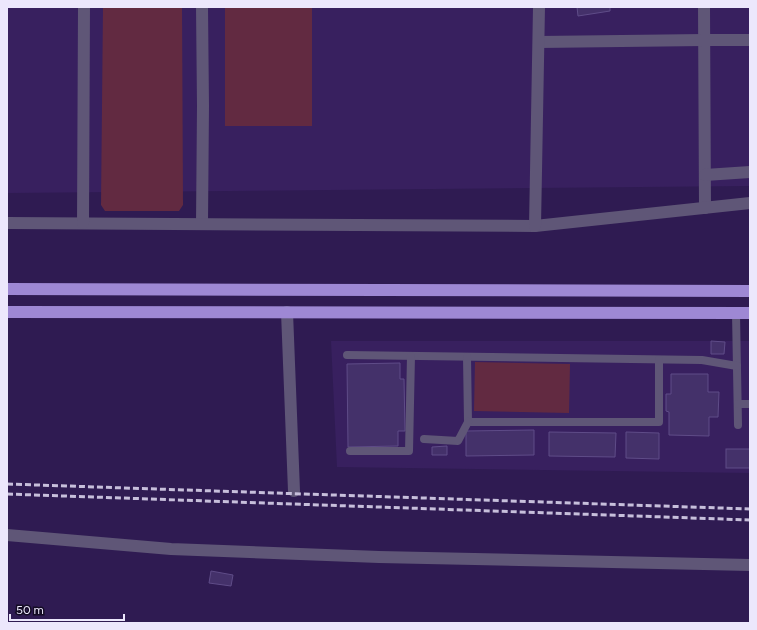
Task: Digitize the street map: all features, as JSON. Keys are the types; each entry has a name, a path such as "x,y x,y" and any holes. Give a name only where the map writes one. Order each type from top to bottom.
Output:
{"highway":[{"path":"7,289 750,291"},
{"path":"7,312 750,313"}],"street":[{"path":"83,223 84,7"},
{"path":"202,7 202,223"},
{"path":"535,226 539,7"},
{"path":"704,7 705,208"},
{"path":"539,42 750,40"},
{"path":"705,175 750,172"},
{"path":"7,223 535,226 750,203 750,192"},
{"path":"287,312 294,491"},
{"path":"7,535 171,549 379,557 750,565"}],"lane":[{"path":"736,313 738,425"},
{"path":"347,355 702,360 737,366"},
{"path":"350,451 409,451 411,356"},
{"path":"424,439 458,440 468,422 467,357"},
{"path":"468,422 659,422 659,360"},
{"path":"738,404 750,404"}],"shaded area":[{"path":"7,7 750,7 750,186 7,193"},
{"path":"103,7 182,7 183,205 179,211 105,211 101,205"},
{"path":"225,7 312,7 312,126 225,126"},
{"path":"331,341 750,341 750,473 337,467"},
{"path":"475,362 570,364 569,413 474,411"}],"building":[{"path":"577,7 610,7 610,11 578,16"},
{"path":"711,341 725,342 724,354 711,354"},
{"path":"400,363 400,379 404,379 405,431 398,431 398,446 348,447 347,364"},
{"path":"671,374 708,374 708,392 719,392 718,417 709,417 709,436 669,435 669,412 666,411 666,394 671,394"},
{"path":"534,430 534,455 466,456 466,431"},
{"path":"549,432 616,433 615,457 549,456"},
{"path":"626,432 659,433 659,459 626,458"},
{"path":"447,446 447,455 432,455 432,447"},
{"path":"726,449 750,449 750,468 726,468"},
{"path":"211,571 233,575 231,586 209,583"}],"railway":[{"path":"7,484 750,509"},
{"path":"7,494 750,520"}]}
